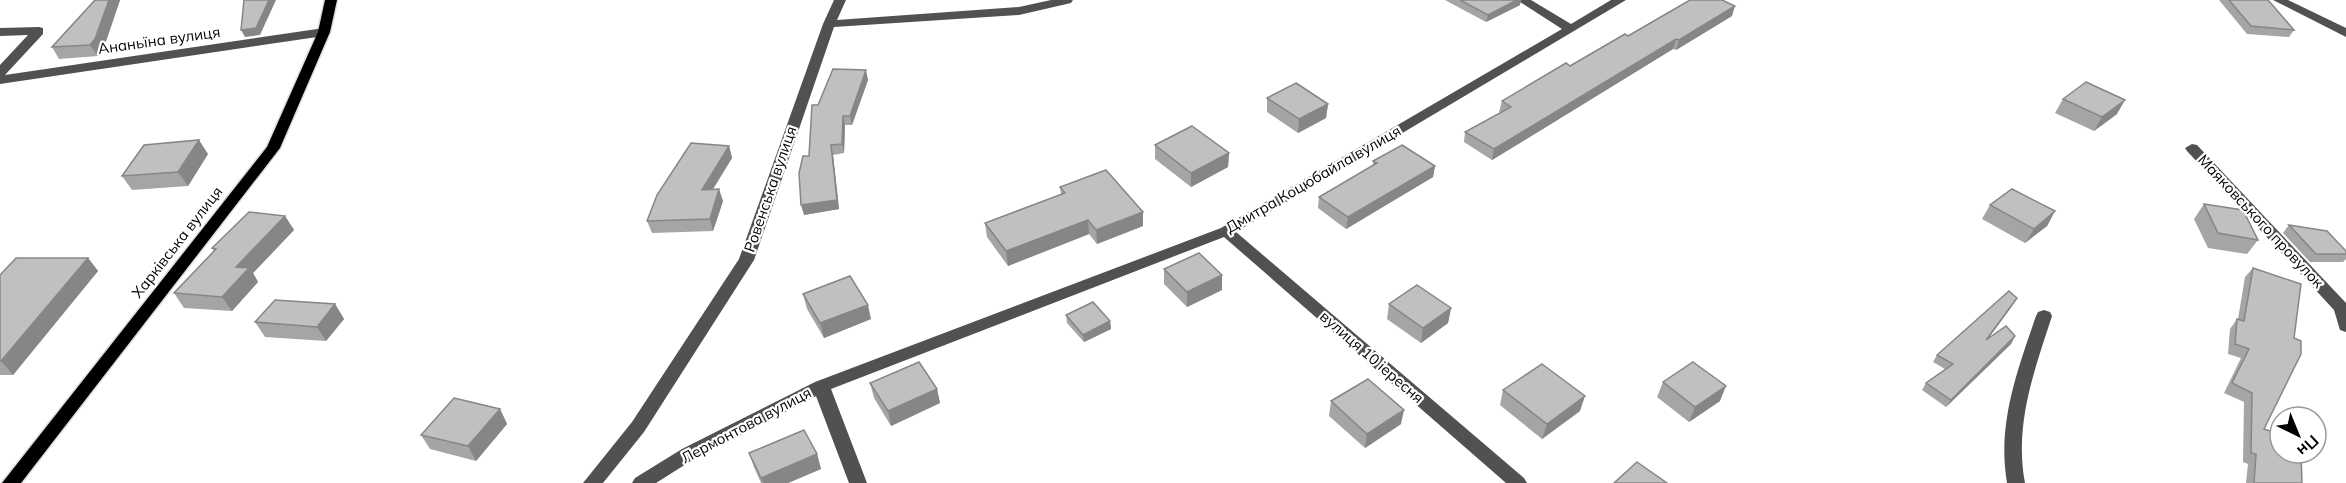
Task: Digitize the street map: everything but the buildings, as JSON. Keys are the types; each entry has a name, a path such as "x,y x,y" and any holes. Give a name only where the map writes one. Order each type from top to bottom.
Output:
{"main road":[{"name":"Харківська вулиця","path":"11,483 273,148 324,32 331,0"}],"street":[{"name":"Ровенська вулиця","path":"592,483 638,427 746,260 829,24 840,0"},
{"path":"829,24 1019,11 1067,0"},
{"path":"1523,0 1570,29"},
{"name":"Дмитра Коцюбайла вулиця","path":"821,386 1226,231 1620,0"},
{"path":"2279,0 2346,33"},
{"path":"0,32 39,31 0,73"},
{"name":"Ананьїна вулиця","path":"0,80 324,32"},
{"name":"Маяковського провулок","path":"2192,148 2341,308 2346,326"},
{"name":"вулиця 10 іересня","path":"1226,231 1518,483"},
{"path":"2016,483 2010,458 2015,408 2044,316"},
{"path":"821,386 858,483"},
{"name":"Лермонтова вулиця","path":"641,483 688,454 821,386"}]}
